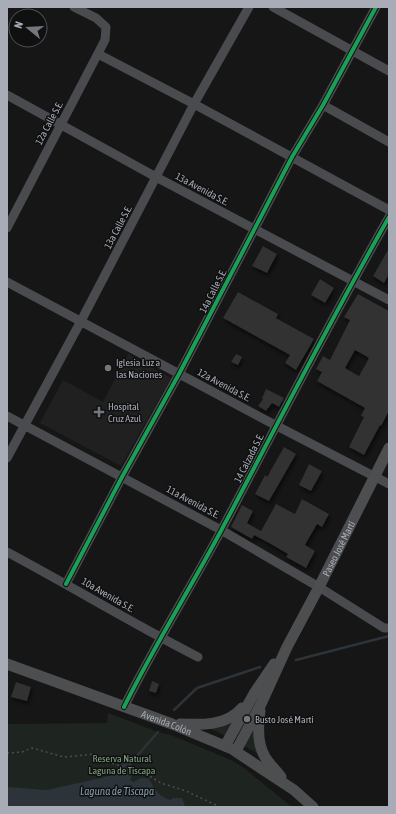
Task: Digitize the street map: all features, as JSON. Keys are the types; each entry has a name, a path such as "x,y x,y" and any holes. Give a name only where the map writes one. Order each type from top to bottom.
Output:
{"main road":[{"name":"Paseo José Martí","path":"236,751 261,704 287,647 389,448"},
{"name":"Paseo José Martí","path":"225,746 254,692 287,647"},
{"name":"Avenida Colón","path":"7,664 172,724 236,751 294,790 313,807"},
{"path":"172,724 196,725 226,720 238,713 254,692"},
{"path":"261,704 258,722 259,735 265,757 294,790"}],"street":[{"name":"12a Calle S.E.","path":"7,228 105,40 106,27 96,18 74,7"},
{"name":"13a Calle S.E.","path":"7,458 81,321 194,104 249,7"},
{"path":"273,7 389,71"},
{"name":"14a Calle S.E.","path":"66,584 122,477 179,374 292,157 323,105 376,7"},
{"path":"98,54 194,104 389,210"},
{"name":"13a Avenida S.E.","path":"7,95 156,177 389,300"},
{"path":"323,105 389,142"},
{"name":"14 Calzada S.E.","path":"124,707 221,530 353,280 389,217"},
{"name":"12a Avenida S.E.","path":"7,282 389,484"},
{"name":"11a Avenida S.E.","path":"7,416 221,530 387,628"},
{"name":"10a Avenida S.E.","path":"7,552 198,657"}],"path":[{"path":"7,753 22,752 32,748 64,757 95,754 116,765 151,777 161,783 186,791 220,807"}],"shaded area":[{"name":"Hospital Cruz Azul","path":"128,354 171,378 121,466 40,423 63,380 103,402"}],"green space":[{"name":"Reserva Natural Laguna de Tiscapa","path":"108,713 158,732 171,735 231,760 244,768 292,807 7,807 7,724 107,723"},
{"path":"235,720 226,736 207,727"},
{"path":"255,721 262,756 244,746"}],"water":[{"name":"Laguna de Tiscapa","path":"126,759 131,761 134,771 130,780 134,782 141,778 149,779 155,789 163,797 170,800 173,798 182,798 185,806 187,807 7,807 7,787 47,790 101,778 112,775"}],"building":[{"path":"263,246 277,254 267,273 252,266"},
{"path":"389,248 389,274 384,283 373,276"},
{"path":"320,279 334,288 325,303 311,295"},
{"path":"238,292 278,314 276,318 314,339 296,370 285,363 290,355 223,318"},
{"path":"358,294 389,311 389,411 364,455 349,447 364,417 361,416 365,408 317,381 322,372 316,369 323,356 330,360 350,320 344,317","holes":["355,350 369,358 359,376 345,368"]},
{"path":"236,354 242,357 238,365 231,362"},
{"path":"266,389 284,398 279,407 272,403 266,411 258,406 263,399 262,398"},
{"path":"284,447 296,454 269,501 255,494 265,475 267,477"},
{"path":"309,464 322,471 311,491 299,485"},
{"path":"302,499 329,514 322,527 317,524 305,545 315,551 306,568 286,557 288,554 269,543 254,535 252,539 231,527 242,505 253,511 247,523 261,531 276,504 295,514"},
{"path":"152,681 159,684 156,693 149,691"},
{"path":"16,682 31,687 27,701 11,697"}],"waterway":[{"path":"296,660 389,636"},
{"path":"174,710 197,688 260,667"},
{"path":"129,760 136,757 158,732"}],"cycle path":[{"path":"66,584 122,477 179,374 292,157 323,105 376,7"},
{"path":"124,707 147,662 222,529 325,333 389,217"}],"place":[{"name":"Iglesia Luz a las Naciones","path":"108,368"},
{"name":"Hospital Cruz Azul","path":"99,412"},
{"name":"Busto José Martí","path":"247,719"}]}
